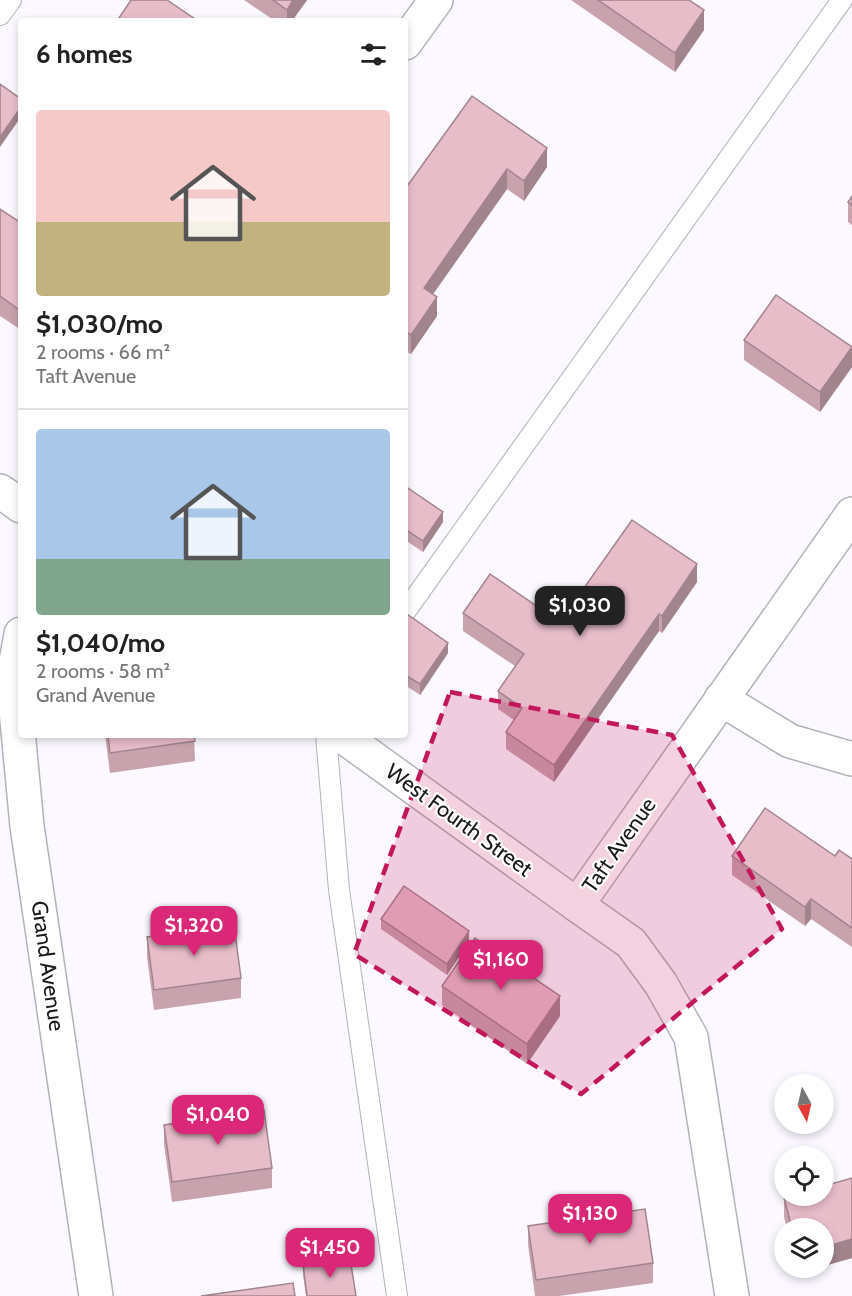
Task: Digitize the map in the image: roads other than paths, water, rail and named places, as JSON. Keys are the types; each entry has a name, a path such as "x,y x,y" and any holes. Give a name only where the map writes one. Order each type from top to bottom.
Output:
{"street":[{"path":"408,39 436,0"},
{"path":"0,491 18,504"},
{"name":"Taft Avenue","path":"732,1296 691,1037 661,984 631,943 577,905 852,514"},
{"name":"Grand Avenue","path":"18,650 13,678 18,731"},
{"path":"721,699 790,741 852,759"},
{"name":"Grand Avenue","path":"19,738 27,826 96,1296"},
{"name":"West Fourth Street","path":"345,738 577,905"}],"lane":[{"path":"0,15 11,0"},
{"path":"408,608 842,0"},
{"path":"326,738 339,890 397,1296"}]}
